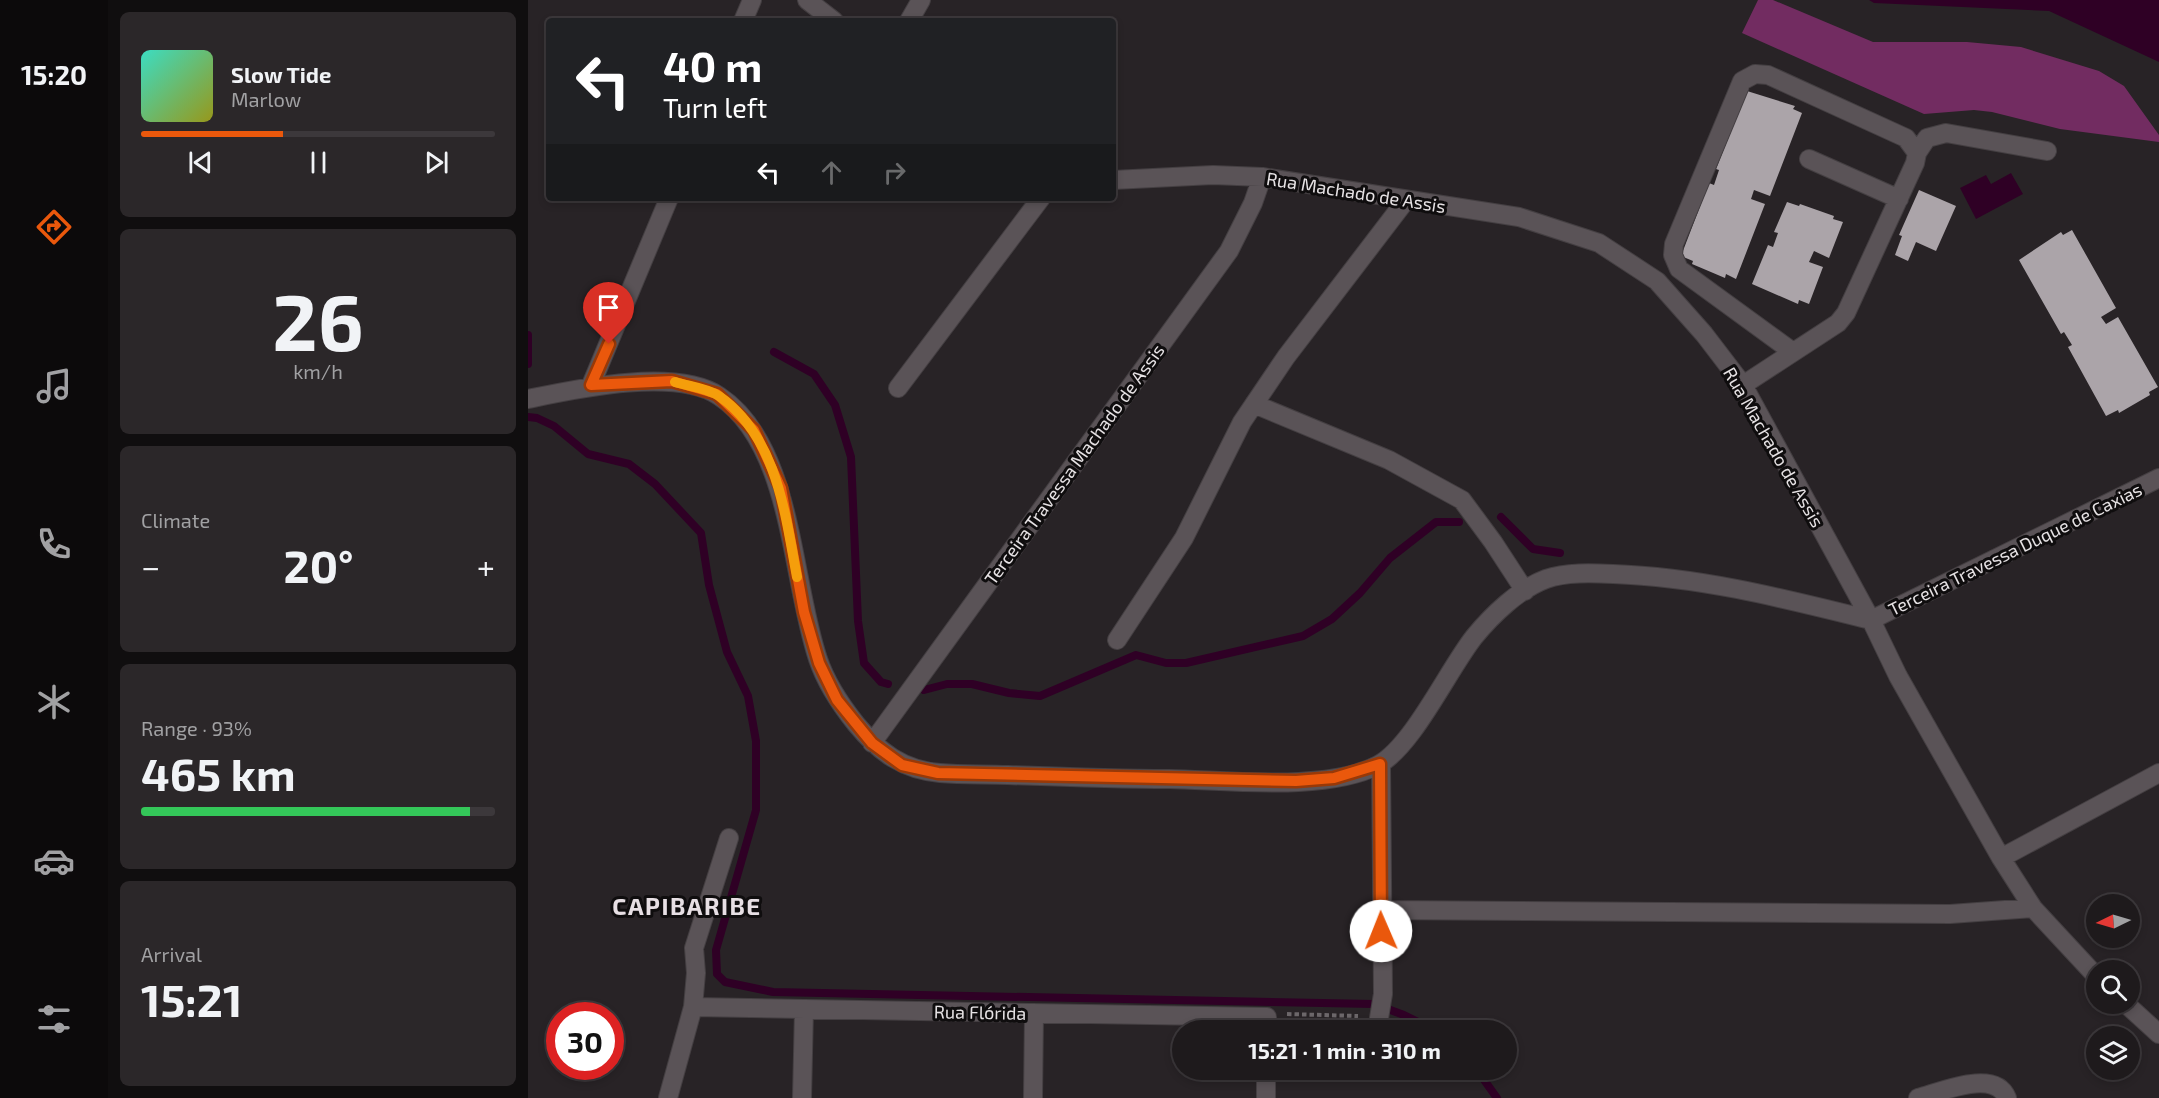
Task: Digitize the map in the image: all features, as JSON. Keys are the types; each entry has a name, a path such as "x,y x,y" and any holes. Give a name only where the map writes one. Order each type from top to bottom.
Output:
{"street":[{"path":"744,18 752,0"},
{"path":"807,0 830,18"},
{"path":"911,18 921,0"},
{"path":"1793,352 1678,269 1673,255 1674,244 1742,81 1755,74 1768,75 1906,138 1917,153"},
{"path":"1743,385 1838,323 1846,313 1899,199 1917,153 1927,138 1946,133 2047,152"},
{"path":"1809,159 1899,199"},
{"name":"Rua Machado de Assis","path":"1116,180 1213,175 1262,177 1519,217 1599,243 1657,281 1704,334 1743,385 1871,620 1898,676 2001,858 2033,908 2086,965"},
{"name":"Terceira Travessa Machado de Assis","path":"872,743 1229,250 1253,202 1262,177"},
{"path":"1117,640 1184,538 1242,422 1286,357 1406,200"},
{"path":"591,385 668,201"},
{"path":"898,388 1039,201"},
{"path":"536,397 591,385 672,381 717,394 754,430 781,488 804,612 819,663 837,700 872,743 902,765 938,773 1296,781 1334,778 1380,764 1405,740 1474,637 1506,605 1546,579 1572,574 1634,574 1748,589 1871,620"},
{"path":"1254,404 1389,460 1462,500 1525,591"},
{"name":"Terceira Travessa Duque de Caxias","path":"1871,620 2159,478"},
{"path":"1379,1018 1383,994 1380,764"},
{"path":"2001,858 2159,773"},
{"path":"668,1098 693,1007 696,973 694,948 729,838"},
{"path":"1381,910 1950,914 2033,908"},
{"name":"Rua Flórida","path":"693,1007 1034,1013 1182,1020"},
{"path":"802,1098 804,1009"},
{"path":"1033,1098 1034,1013"},
{"path":"2137,1014 2159,1034"},
{"path":"1266,1080 1266,1098"},
{"path":"1918,1098 1960,1087 1992,1083 2000,1087 2007,1098"}],"path":[{"path":"1272,1020 1280,1014 1329,1013 1379,1018"}],"shaded area":[{"path":"1758,0 1773,0 1873,42 1967,42 2021,47 2099,71 2124,86 2159,135 2159,142 2060,129 1992,112 1974,110 1924,114 1742,33"},
{"path":"1869,0 2159,0 2159,62 2049,11 1874,3"},
{"path":"2011,173 2023,194 1976,219 1960,188 1986,175 1991,184"}],"building":[{"path":"1747,91 1795,106 1793,109 1802,113 1770,196 1754,190 1751,199 1765,204 1736,279 1726,274 1725,278 1692,264 1693,261 1681,256 1709,183 1714,185 1719,170 1716,169"},
{"path":"1919,190 1956,206 1936,251 1916,242 1908,261 1895,255 1902,236 1899,235"},
{"path":"1787,202 1834,216 1833,219 1843,222 1829,258 1814,251 1809,262 1823,267 1809,304 1799,300 1798,304 1752,284 1768,245 1773,247 1778,233 1774,232"},
{"path":"2072,230 2116,308 2101,317 2106,324 2118,317 2158,387 2149,392 2150,395 2119,413 2118,410 2106,416 2068,347 2072,345 2064,332 2061,334 2019,260 2061,232 2063,235"}],"waterway":[{"path":"528,335 528,364"},
{"path":"774,352 814,374 835,405 851,457 858,621 864,663 881,682 888,684"},
{"path":"528,417 537,418 554,426 588,454 629,464 655,484 701,533 709,585 727,652 748,696 756,741 756,810 716,950 717,974 725,982 773,992 1374,1004 1414,1020"},
{"path":"1501,517 1533,549 1560,553"},
{"path":"924,690 947,684 972,684 1009,693 1040,696 1136,655 1166,663 1186,663 1303,636 1332,619 1360,593 1390,558 1436,522 1459,522"},
{"path":"1484,1080 1497,1098"}],"slow traffic":[{"path":"675,382 717,394 754,430 781,488 797,577"}],"district":[{"name":"CAPIBARIBE","path":"687,905"}],"route":[{"path":"609,344 591,385 672,381 717,394 754,430 781,488 804,612 819,663 837,700 872,743 902,765 938,773 1296,781 1334,778 1380,764 1381,931"}]}
